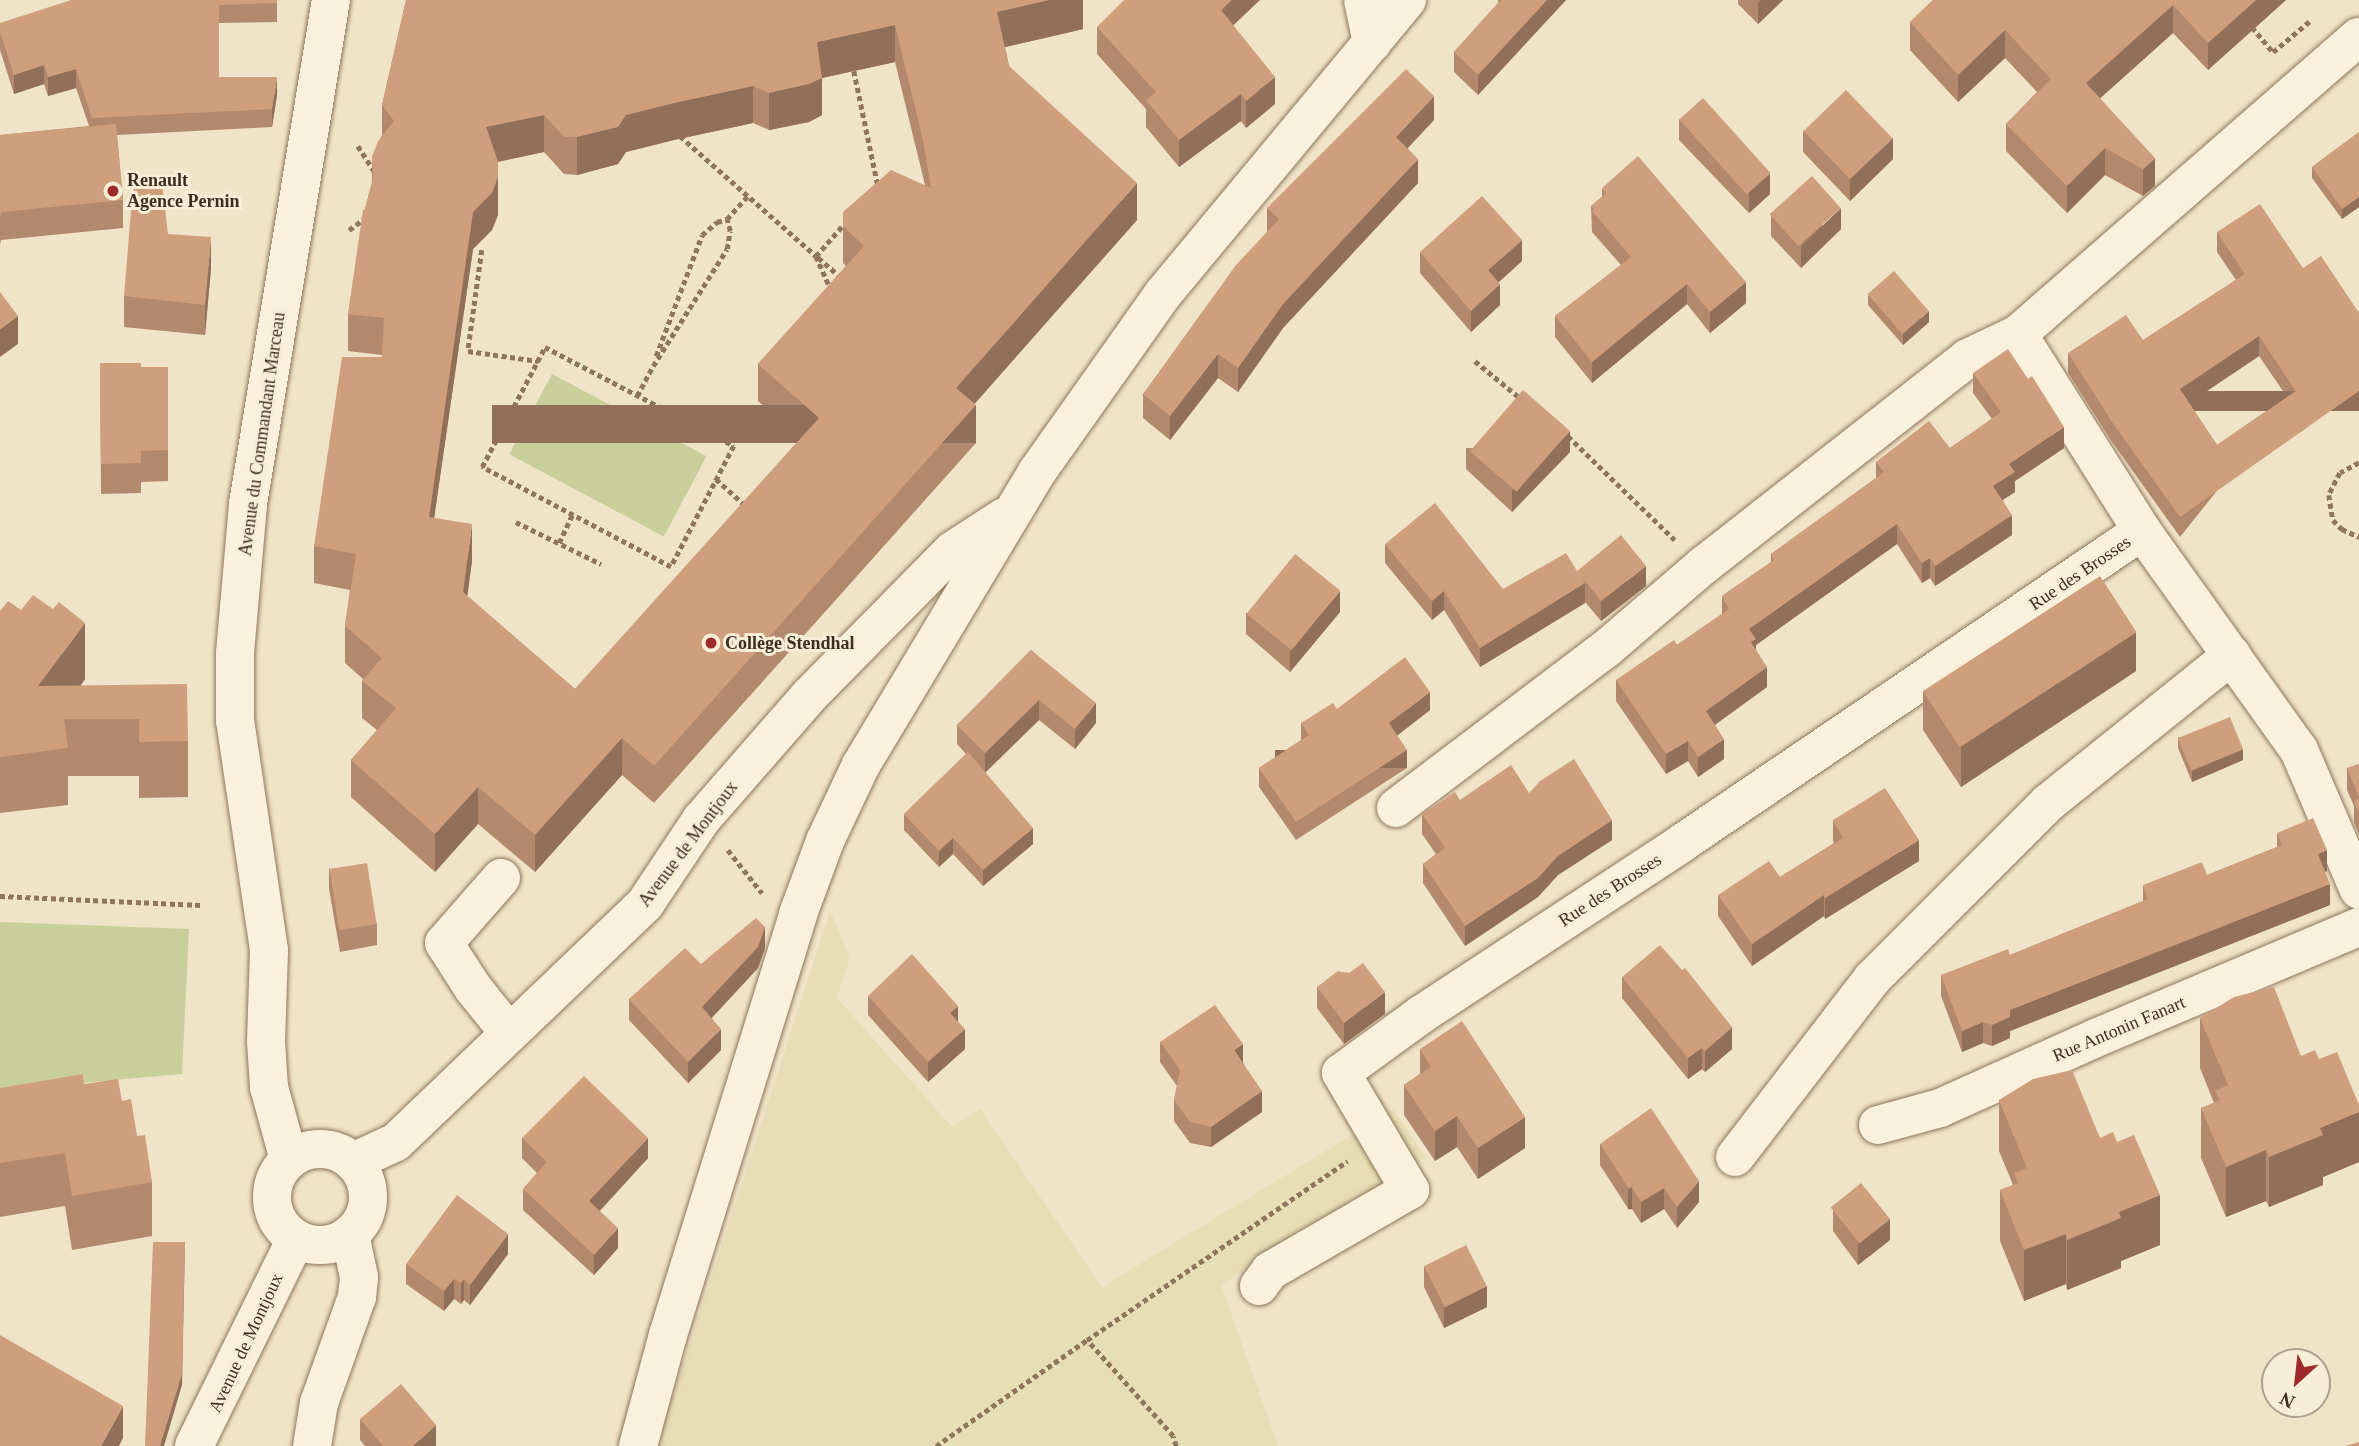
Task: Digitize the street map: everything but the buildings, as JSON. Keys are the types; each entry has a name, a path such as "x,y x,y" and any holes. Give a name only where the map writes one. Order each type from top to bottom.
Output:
{"street":[{"name":"Avenue du Commandant Marceau","path":"289,1160 269,1087 266,1042 269,950 235,721 235,653 248,505 331,0"},
{"path":"1363,0 1372,43"},
{"path":"638,1446 676,1309 794,928 825,841 861,765 1012,512 1163,294 1407,0"},
{"path":"1396,808 1607,648 1704,565 1968,358 2018,334 2359,37"},
{"name":"Rue des Brosses","path":"2018,334 2142,531 2299,750 2359,890"},
{"name":"Avenue de Montjoux","path":"353,1162 396,1142 645,904 701,820 809,696 952,551 1012,512"},
{"name":"Rue des Brosses","path":"1259,1286 1270,1271 1410,1190 1375,1126 1341,1073 1422,1014 1682,843 2142,531"},
{"path":"1735,1157 1872,979 2048,803 2232,655"},
{"path":"501,878 444,943 473,988 509,1033"},
{"name":"Rue Antonin Fanart","path":"1878,1125 1940,1108 2098,1037 2359,927"},
{"path":"321,1149 338,1152 353,1162 368,1191 367,1207 361,1222 350,1234 338,1242 310,1244 296,1239 282,1227 273,1210 271,1192 277,1174 289,1160 304,1151 321,1149"},
{"path":"312,1446 319,1404 357,1297 359,1277 350,1234"},
{"name":"Avenue de Montjoux","path":"194,1446 296,1239"}],"path":[{"path":"2249,24 2273,52 2318,15"},
{"path":"854,71 879,185 889,193"},
{"path":"671,129 844,281"},
{"path":"358,146 378,177"},
{"path":"870,195 879,185"},
{"path":"653,366 702,235 717,222 727,219 748,195"},
{"path":"349,230 370,214"},
{"path":"816,257 852,216"},
{"path":"637,396 727,249 730,231 727,219"},
{"path":"482,250 468,351 538,361"},
{"path":"816,257 831,291 824,300"},
{"path":"545,347 637,396 734,446 671,567 482,467 545,347"},
{"path":"1475,361 1528,404"},
{"path":"1560,430 1704,565"},
{"path":"2359,463 2340,473 2329,495 2333,520 2342,529 2359,537"},
{"path":"716,480 749,509"},
{"path":"559,542 573,515"},
{"path":"516,522 601,564"},
{"path":"723,844 763,895"},
{"path":"0,896 201,905"},
{"path":"936,1446 1366,1148 1359,1136 1375,1126"},
{"path":"1087,1340 1173,1436 1176,1446"}],"shaded area":[{"path":"830,911 850,957 837,998 952,1127 980,1109 1102,1287 1393,1110 1426,1157 1221,1285 1278,1446 657,1446"}],"green space":[{"path":"552,374 707,456 664,537 509,454"},
{"path":"0,922 189,929 182,1074 0,1090"}],"place":[{"name":"Renault Agence Pernin","path":"113,191"},
{"name":"Collège Stendhal","path":"711,643"}]}
